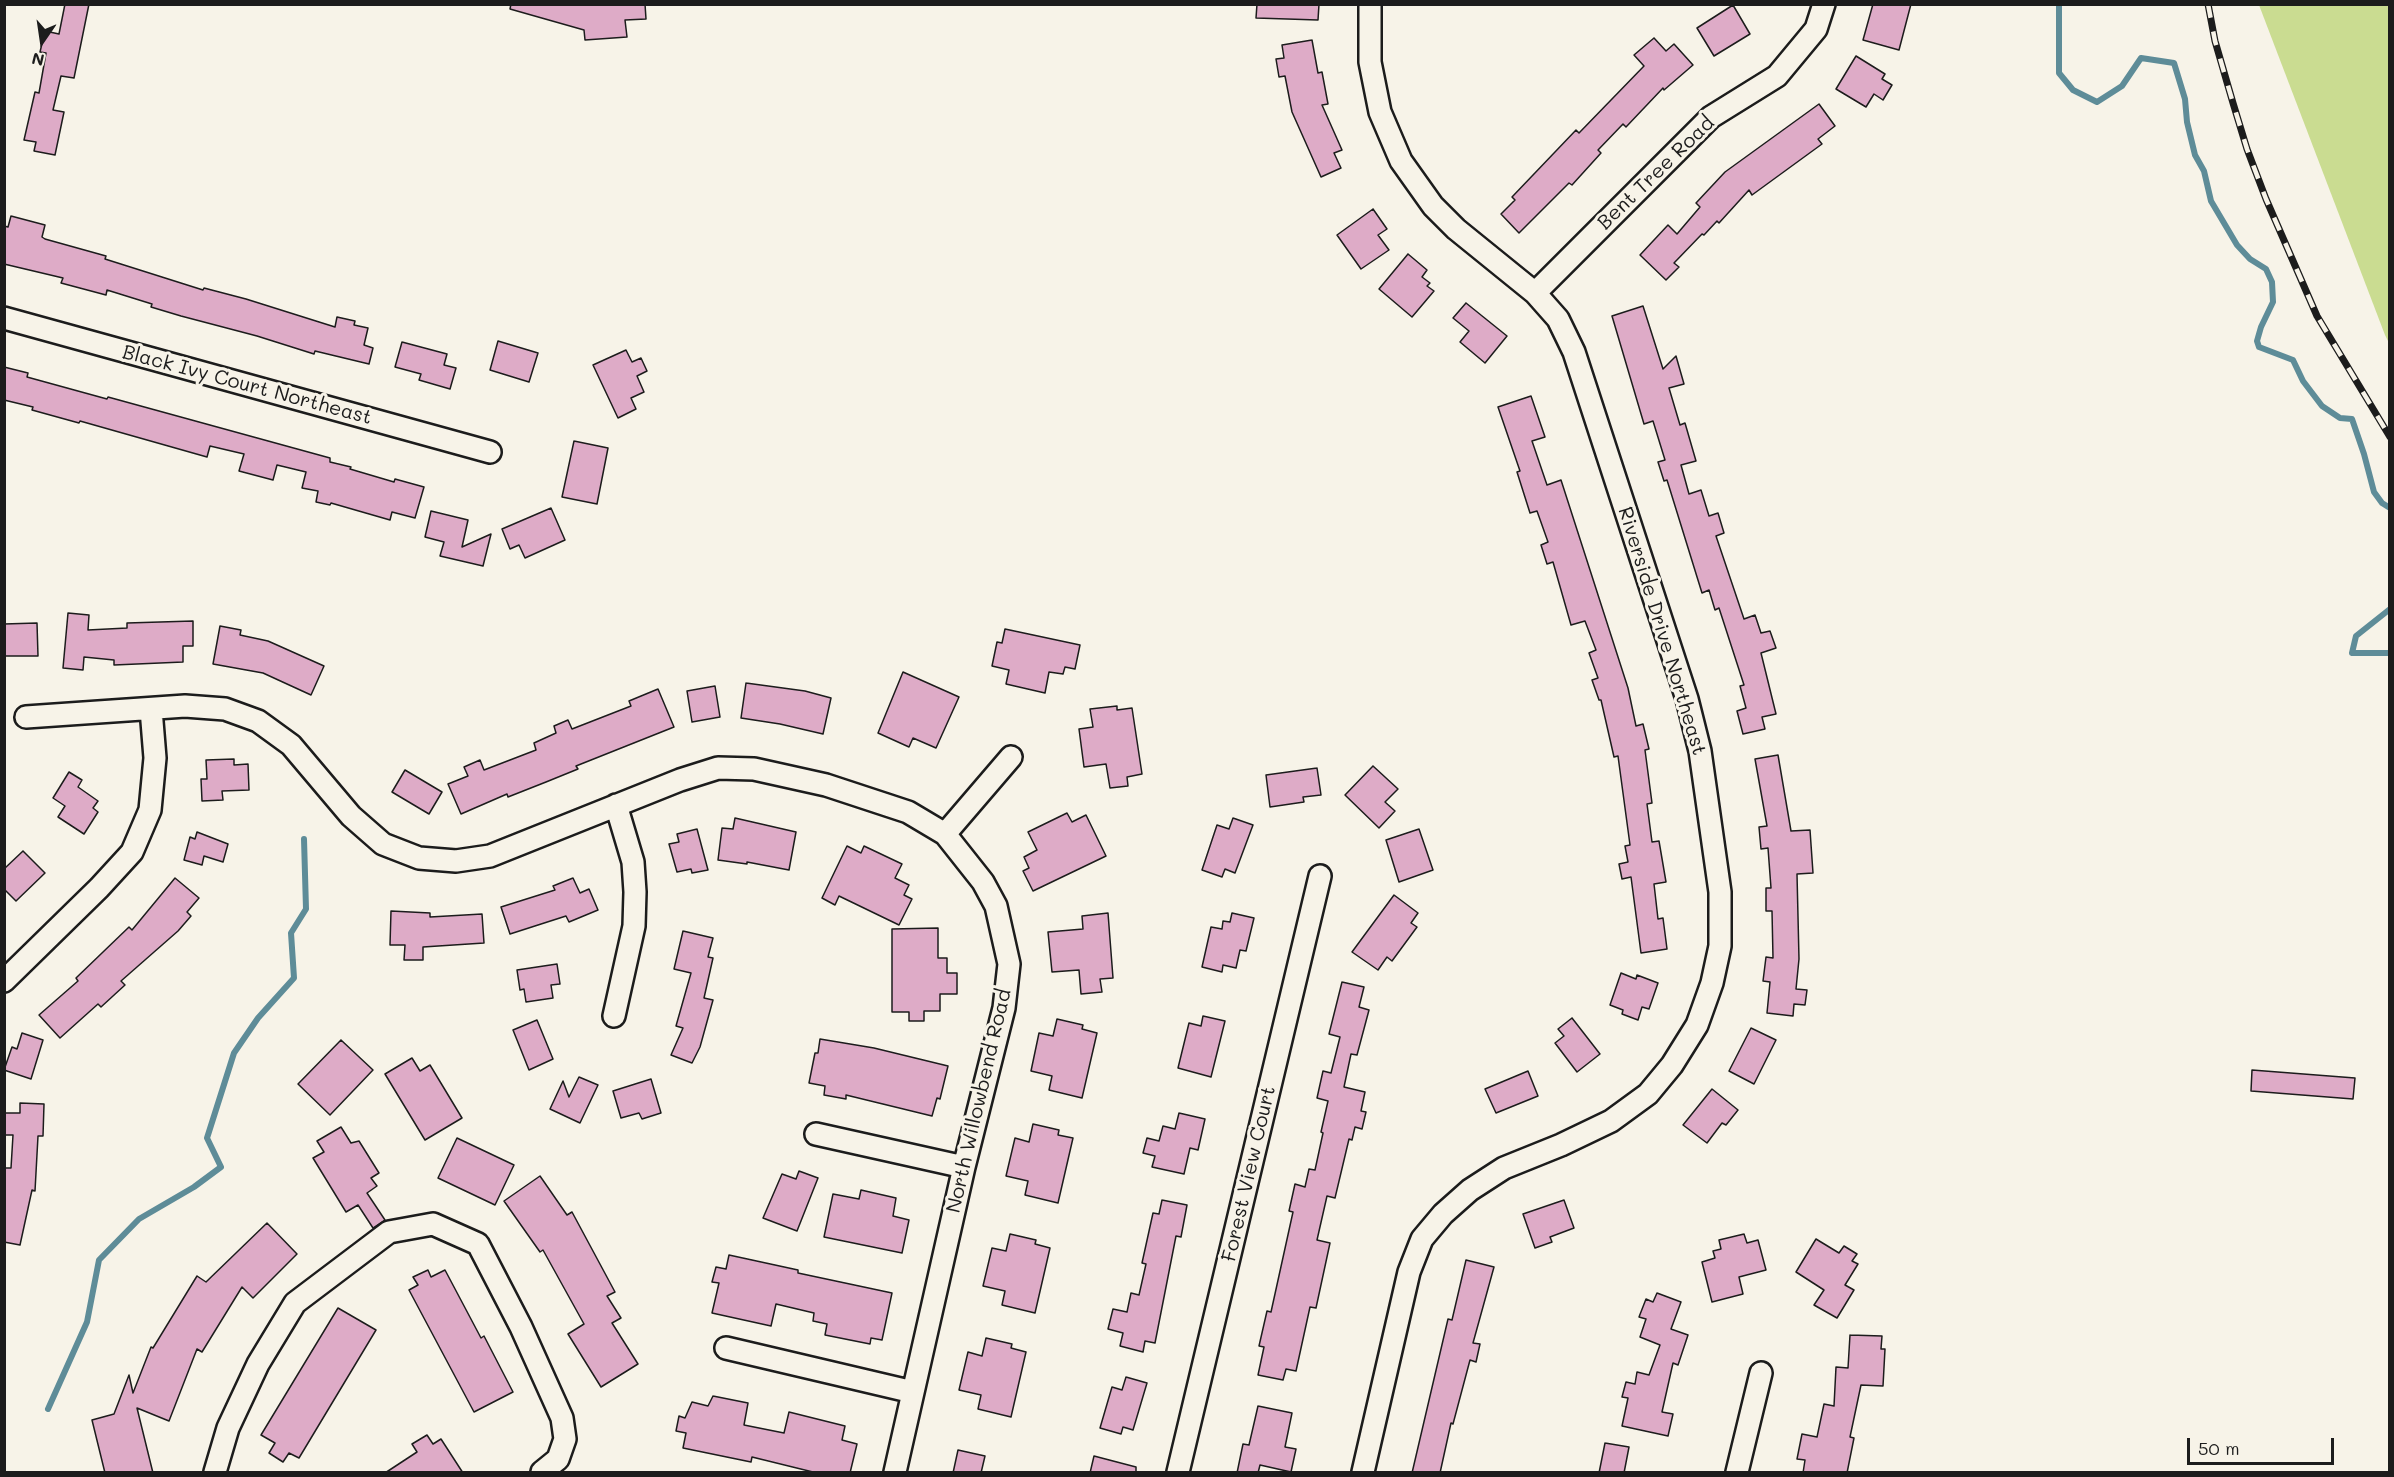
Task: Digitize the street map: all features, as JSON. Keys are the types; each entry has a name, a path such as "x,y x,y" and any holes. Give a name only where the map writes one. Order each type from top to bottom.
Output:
{"street":[{"name":"Riverside Drive Northeast","path":"1363,1473 1409,1272 1422,1239 1443,1214 1470,1190 1504,1168 1561,1145 1611,1121 1648,1094 1672,1065 1696,1024 1712,983 1720,945 1720,892 1700,751 1687,699 1575,352 1558,319 1535,293 1456,229 1433,207 1401,161 1378,102 1370,62 1370,4"},
{"name":"Bent Tree Road","path":"1535,293 1711,117 1777,76 1816,29 1824,4"},
{"name":"Black Ivy Court Northeast","path":"4,318 490,452"},
{"name":"North Willowbend Road","path":"26,717 185,706 225,709 258,721 291,745 351,816 383,844 419,858 456,861 490,856 680,780 718,768 754,769 826,785 908,812 945,834 983,882 996,906 1009,964 1004,1008 964,1167 895,1473"},
{"path":"4,981 99,888 132,852 150,810 154,758 151,709"},
{"path":"945,834 1011,757"},
{"path":"614,1016 634,926 635,892 633,862 616,805"},
{"name":"Forest View Court","path":"1178,1473 1320,876"},
{"path":"816,1134 964,1167"},
{"path":"215,1473 228,1428 258,1364 295,1303 389,1232 433,1224 478,1244 521,1327 562,1418 565,1439 558,1459 542,1473"},
{"path":"726,1348 913,1392"},
{"path":"1737,1473 1761,1372"}],"green space":[{"path":"2259,5 2389,5 2389,343 2385,335"}],"building":[{"path":"65,4 89,4 74,78 61,76 53,110 64,112 55,155 34,151 36,142 24,140 35,92 39,93 46,53 40,52 45,31 59,34"},
{"path":"511,4 645,4 646,19 625,20 627,37 585,40 584,30 510,9"},
{"path":"1257,4 1319,4 1318,20 1256,18"},
{"path":"1873,4 1911,4 1899,50 1863,40"},
{"path":"1733,5 1750,34 1714,56 1697,28"},
{"path":"1654,38 1666,51 1674,44 1693,65 1664,90 1663,88 1626,127 1623,124 1598,150 1601,153 1572,185 1569,183 1519,233 1501,214 1515,200 1512,197 1576,130 1579,133 1644,66 1634,55"},
{"path":"1312,40 1318,73 1322,72 1328,104 1322,105 1342,150 1334,153 1341,168 1321,177 1292,112 1285,76 1279,77 1276,59 1284,58 1282,45"},
{"path":"1856,56 1885,74 1882,79 1892,85 1883,100 1874,94 1866,107 1836,89"},
{"path":"1819,104 1835,126 1818,139 1822,144 1752,195 1749,190 1719,223 1717,221 1704,235 1702,234 1674,263 1679,267 1666,280 1640,255 1668,225 1677,234 1700,207 1696,203 1725,172"},
{"path":"1373,209 1387,229 1378,235 1389,250 1361,269 1337,235"},
{"path":"11,216 45,225 42,237 45,239 106,256 105,259 203,290 204,288 246,299 335,327 337,317 355,321 354,325 368,328 364,345 373,348 369,364 315,351 314,354 151,307 152,304 107,290 106,295 61,283 63,278 4,264 4,226 8,227"},
{"path":"1408,254 1427,270 1422,277 1430,283 1427,286 1434,291 1412,317 1379,289"},
{"path":"1466,303 1507,336 1485,363 1460,342 1469,331 1453,318"},
{"path":"1643,306 1663,369 1676,356 1684,384 1669,388 1680,425 1685,423 1696,461 1681,465 1689,494 1701,490 1709,516 1718,513 1724,533 1716,536 1744,619 1755,615 1761,633 1770,631 1776,648 1761,653 1776,714 1762,717 1765,729 1743,734 1737,711 1746,708 1740,686 1744,685 1719,608 1715,610 1709,590 1702,593 1667,480 1664,481 1658,462 1665,460 1653,421 1644,424 1612,316"},
{"path":"498,341 538,353 529,382 490,370"},
{"path":"402,342 447,354 444,365 456,368 450,389 419,380 421,374 395,367"},
{"path":"626,350 632,362 641,358 647,371 637,376 644,392 631,398 636,409 618,418 593,365"},
{"path":"4,367 28,373 27,377 330,458 330,462 394,482 395,479 424,487 415,518 392,512 390,520 331,503 330,505 316,502 318,491 302,488 306,472 277,465 273,480 239,471 244,454 210,446 207,457 80,421 79,423 32,410 33,407 4,400"},
{"path":"1531,396 1545,437 1532,441 1547,485 1561,480 1628,688 1636,726 1643,724 1649,749 1645,750 1652,803 1647,804 1652,842 1659,841 1666,882 1654,884 1658,919 1663,918 1667,949 1641,953 1631,877 1622,879 1619,864 1628,862 1625,846 1630,845 1618,756 1614,757 1601,700 1599,700 1592,680 1598,678 1589,653 1596,650 1585,621 1571,625 1553,562 1547,564 1541,545 1548,542 1537,511 1530,513 1517,472 1520,471 1498,407"},
{"path":"574,441 608,448 597,504 562,497"},
{"path":"551,508 565,540 525,558 519,545 510,549 502,529"},
{"path":"431,511 468,520 462,547 491,534 483,566 440,556 444,542 425,537"},
{"path":"68,613 89,615 88,630 127,628 127,623 193,621 193,646 183,646 183,662 114,665 114,660 84,657 83,670 63,668"},
{"path":"37,623 38,656 4,656 4,624"},
{"path":"220,626 241,630 240,635 268,641 324,666 311,695 263,673 213,664"},
{"path":"1005,629 1080,645 1075,669 1065,667 1063,674 1049,672 1045,693 1006,684 1009,670 992,666 997,642 1002,643"},
{"path":"903,672 959,697 936,748 913,738 909,747 878,733"},
{"path":"746,683 805,691 831,698 823,734 741,718"},
{"path":"715,686 720,717 692,722 687,691"},
{"path":"658,689 674,727 576,766 578,769 508,797 507,794 461,814 448,784 468,776 464,767 480,760 484,770 536,750 534,743 556,733 554,726 568,720 572,729 631,706 629,701"},
{"path":"1117,706 1117,710 1132,708 1142,774 1127,777 1128,786 1110,788 1106,764 1084,767 1079,729 1093,727 1090,709"},
{"path":"1778,755 1791,831 1810,830 1813,873 1797,874 1799,959 1796,989 1807,990 1805,1005 1794,1004 1793,1016 1767,1013 1770,982 1763,981 1766,957 1773,958 1772,911 1766,911 1766,888 1771,888 1768,848 1761,849 1759,827 1767,826 1755,759"},
{"path":"234,759 234,765 248,764 249,790 222,791 223,800 202,801 201,779 207,779 206,760"},
{"path":"1373,766 1398,789 1385,802 1395,811 1379,828 1345,795"},
{"path":"1317,768 1321,795 1303,797 1304,802 1270,807 1266,775"},
{"path":"405,770 442,792 429,814 392,792"},
{"path":"69,772 82,780 78,787 98,801 93,808 98,812 84,834 58,817 65,806 53,798"},
{"path":"1067,813 1072,822 1086,815 1106,856 1033,891 1023,871 1029,868 1024,857 1037,850 1028,832"},
{"path":"735,818 796,832 789,870 747,862 747,864 718,860 722,828 733,829"},
{"path":"1233,818 1253,825 1235,873 1225,869 1222,877 1202,870 1217,825 1229,829"},
{"path":"697,829 708,870 692,873 691,869 677,872 669,844 679,842 677,834"},
{"path":"1419,829 1433,870 1399,882 1386,840"},
{"path":"197,832 228,844 223,862 204,856 202,865 184,860 190,837 195,839"},
{"path":"847,846 861,853 864,846 902,864 895,878 909,885 904,895 912,899 899,925 839,896 835,905 822,898"},
{"path":"23,851 45,873 16,901 4,889 4,869"},
{"path":"175,878 199,898 187,912 191,916 178,931 121,981 125,985 101,1007 98,1004 60,1038 39,1015 78,981 76,978 129,927 132,930"},
{"path":"573,878 580,893 589,889 598,910 569,922 566,916 510,934 501,907 555,890 553,886"},
{"path":"1394,895 1418,913 1411,923 1417,927 1392,961 1387,957 1378,970 1352,952"},
{"path":"391,911 430,913 430,917 482,914 484,943 423,947 423,960 404,960 405,945 390,945"},
{"path":"1108,913 1113,978 1100,979 1102,992 1081,994 1079,970 1052,972 1048,932 1083,929 1082,916"},
{"path":"1232,913 1254,918 1246,951 1240,950 1236,968 1223,965 1222,972 1202,967 1211,927 1222,929 1223,921 1230,922"},
{"path":"938,928 938,958 947,958 947,973 957,973 957,994 940,994 940,1011 924,1011 924,1021 909,1021 909,1012 892,1012 892,929"},
{"path":"683,931 713,938 708,957 713,958 704,998 713,1000 700,1047 692,1063 671,1055 683,1028 676,1026 691,973 674,969"},
{"path":"557,964 560,984 551,985 553,998 526,1002 524,989 520,990 517,970"},
{"path":"1621,973 1636,979 1637,975 1658,983 1649,1009 1642,1007 1638,1020 1622,1014 1623,1010 1610,1005"},
{"path":"1342,982 1364,987 1359,1007 1369,1010 1357,1055 1351,1054 1344,1087 1365,1092 1361,1111 1366,1112 1362,1129 1355,1127 1352,1140 1349,1139 1335,1198 1327,1196 1317,1240 1330,1243 1316,1308 1310,1307 1296,1371 1286,1369 1283,1380 1258,1375 1264,1347 1259,1346 1267,1311 1271,1312 1293,1212 1289,1211 1295,1184 1305,1187 1309,1169 1315,1170 1328,1101 1317,1098 1323,1071 1331,1073 1340,1037 1329,1034"},
{"path":"1203,1016 1225,1021 1211,1077 1178,1068 1189,1023 1201,1026"},
{"path":"1572,1018 1600,1054 1577,1072 1555,1043 1564,1036 1558,1029"},
{"path":"1057,1019 1083,1025 1082,1029 1097,1033 1082,1098 1049,1090 1052,1076 1031,1071 1039,1033 1053,1036"},
{"path":"537,1020 553,1059 529,1070 513,1030"},
{"path":"1751,1028 1776,1040 1754,1084 1729,1071"},
{"path":"22,1033 43,1040 31,1079 4,1070 12,1047 17,1049"},
{"path":"820,1039 874,1048 948,1066 940,1099 937,1098 932,1116 846,1095 846,1099 824,1095 825,1086 809,1083"},
{"path":"341,1040 373,1070 330,1115 298,1084"},
{"path":"412,1058 420,1071 430,1065 462,1118 425,1140 385,1074"},
{"path":"2252,1070 2355,1078 2353,1099 2251,1091"},
{"path":"1528,1071 1538,1096 1496,1113 1485,1089"},
{"path":"579,1077 598,1085 580,1123 550,1109 563,1081 569,1097"},
{"path":"651,1079 661,1113 642,1119 639,1113 621,1118 613,1091"},
{"path":"1712,1089 1738,1110 1726,1125 1722,1123 1707,1143 1683,1125"},
{"path":"20,1103 44,1104 43,1136 38,1136 35,1191 32,1190 20,1245 4,1242 4,1168 11,1168 13,1135 4,1135 4,1113 20,1113"},
{"path":"1179,1113 1205,1119 1198,1150 1190,1148 1184,1174 1152,1167 1155,1156 1143,1153 1147,1138 1159,1141 1163,1126 1175,1129"},
{"path":"1033,1124 1059,1130 1058,1135 1073,1138 1058,1203 1025,1195 1028,1181 1006,1176 1015,1138 1029,1142"},
{"path":"341,1127 351,1143 359,1141 379,1173 371,1178 377,1186 367,1193 385,1220 373,1228 358,1205 346,1212 313,1158 324,1152 317,1141"},
{"path":"457,1138 514,1165 495,1205 438,1178"},
{"path":"799,1171 818,1178 797,1231 763,1218 782,1174 796,1179"},
{"path":"540,1176 567,1215 572,1212 615,1292 607,1296 621,1318 612,1323 638,1364 601,1387 568,1334 584,1324 543,1250 540,1252 504,1201"},
{"path":"861,1190 896,1198 893,1216 909,1220 902,1253 824,1237 833,1194 859,1199"},
{"path":"1162,1200 1187,1205 1181,1237 1176,1236 1155,1343 1145,1341 1143,1352 1120,1346 1123,1333 1108,1329 1113,1309 1127,1312 1131,1293 1139,1295 1146,1264 1142,1263 1153,1213 1159,1214"},
{"path":"1564,1200 1574,1228 1550,1237 1552,1242 1535,1248 1523,1214"},
{"path":"267,1223 297,1254 253,1298 242,1287 202,1352 197,1349 169,1421 137,1408 153,1473 105,1473 92,1420 114,1414 129,1375 133,1393 151,1347 153,1348 197,1276 206,1282"},
{"path":"1010,1234 1036,1240 1035,1244 1050,1248 1035,1313 1002,1305 1005,1291 983,1286 992,1248 1006,1251"},
{"path":"1744,1234 1747,1243 1758,1240 1766,1270 1739,1277 1743,1294 1712,1302 1702,1262 1715,1258 1713,1251 1721,1249 1719,1240"},
{"path":"1816,1239 1839,1253 1844,1246 1857,1254 1852,1261 1858,1264 1845,1285 1854,1290 1837,1318 1814,1305 1824,1290 1796,1272"},
{"path":"729,1255 798,1270 798,1273 892,1293 882,1340 871,1338 870,1344 825,1335 827,1324 813,1321 814,1313 776,1304 771,1326 712,1313 719,1283 712,1282 716,1267 726,1269"},
{"path":"1466,1260 1494,1267 1473,1343 1480,1344 1476,1362 1470,1360 1453,1424 1451,1423 1440,1473 1412,1473 1448,1319 1452,1320"},
{"path":"428,1270 431,1277 445,1270 481,1338 484,1336 513,1392 474,1412 409,1290 418,1285 413,1277"},
{"path":"1657,1293 1681,1302 1671,1329 1688,1335 1678,1365 1673,1363 1662,1412 1673,1414 1668,1436 1622,1426 1628,1398 1622,1397 1626,1382 1635,1384 1637,1372 1649,1375 1660,1345 1640,1337 1646,1319 1639,1317 1646,1299 1653,1302"},
{"path":"338,1308 376,1330 299,1458 289,1453 283,1462 269,1453 275,1443 261,1435"},
{"path":"1850,1335 1882,1336 1881,1349 1885,1349 1883,1386 1861,1385 1850,1437 1854,1438 1847,1473 1803,1473 1805,1460 1797,1459 1802,1434 1817,1437 1824,1404 1834,1406 1836,1367 1848,1368"},
{"path":"986,1338 1012,1344 1011,1348 1026,1352 1011,1417 978,1409 981,1395 959,1390 968,1352 982,1356"},
{"path":"1126,1377 1147,1383 1133,1430 1123,1427 1121,1434 1100,1428 1112,1387 1122,1390"},
{"path":"713,1396 748,1403 744,1425 784,1433 789,1412 845,1426 842,1440 857,1444 850,1473 817,1473 752,1457 751,1462 683,1448 686,1433 676,1431 679,1416 685,1418 692,1402 708,1406"},
{"path":"1258,1406 1292,1413 1285,1447 1296,1449 1291,1472 1260,1465 1258,1473 1237,1473 1243,1444 1249,1445"},
{"path":"427,1435 433,1444 441,1439 463,1473 385,1473 417,1452 412,1444"},
{"path":"1605,1443 1629,1447 1624,1473 1599,1473"},
{"path":"958,1450 985,1456 981,1473 953,1473"},
{"path":"1094,1456 1136,1467 1136,1473 1090,1473"}],"waterway":[{"path":"2059,4 2059,73 2073,90 2097,102 2122,86 2141,58 2174,63 2185,99 2187,122 2195,155 2204,171 2211,201 2237,245 2250,259 2266,269 2272,282 2273,302 2261,327 2257,341 2259,347 2293,360 2303,381 2322,406 2340,418 2352,419 2374,492 2382,503 2390,508"},
{"path":"2390,609 2356,636 2352,653 2390,653"},
{"path":"48,1409 87,1322 99,1260 139,1219 194,1187 221,1167 207,1138 234,1053 258,1018 294,978 291,933 306,909 304,839"}],"railway":[{"path":"2208,4 2215,41 2233,103 2266,199 2317,316 2390,437"}]}
